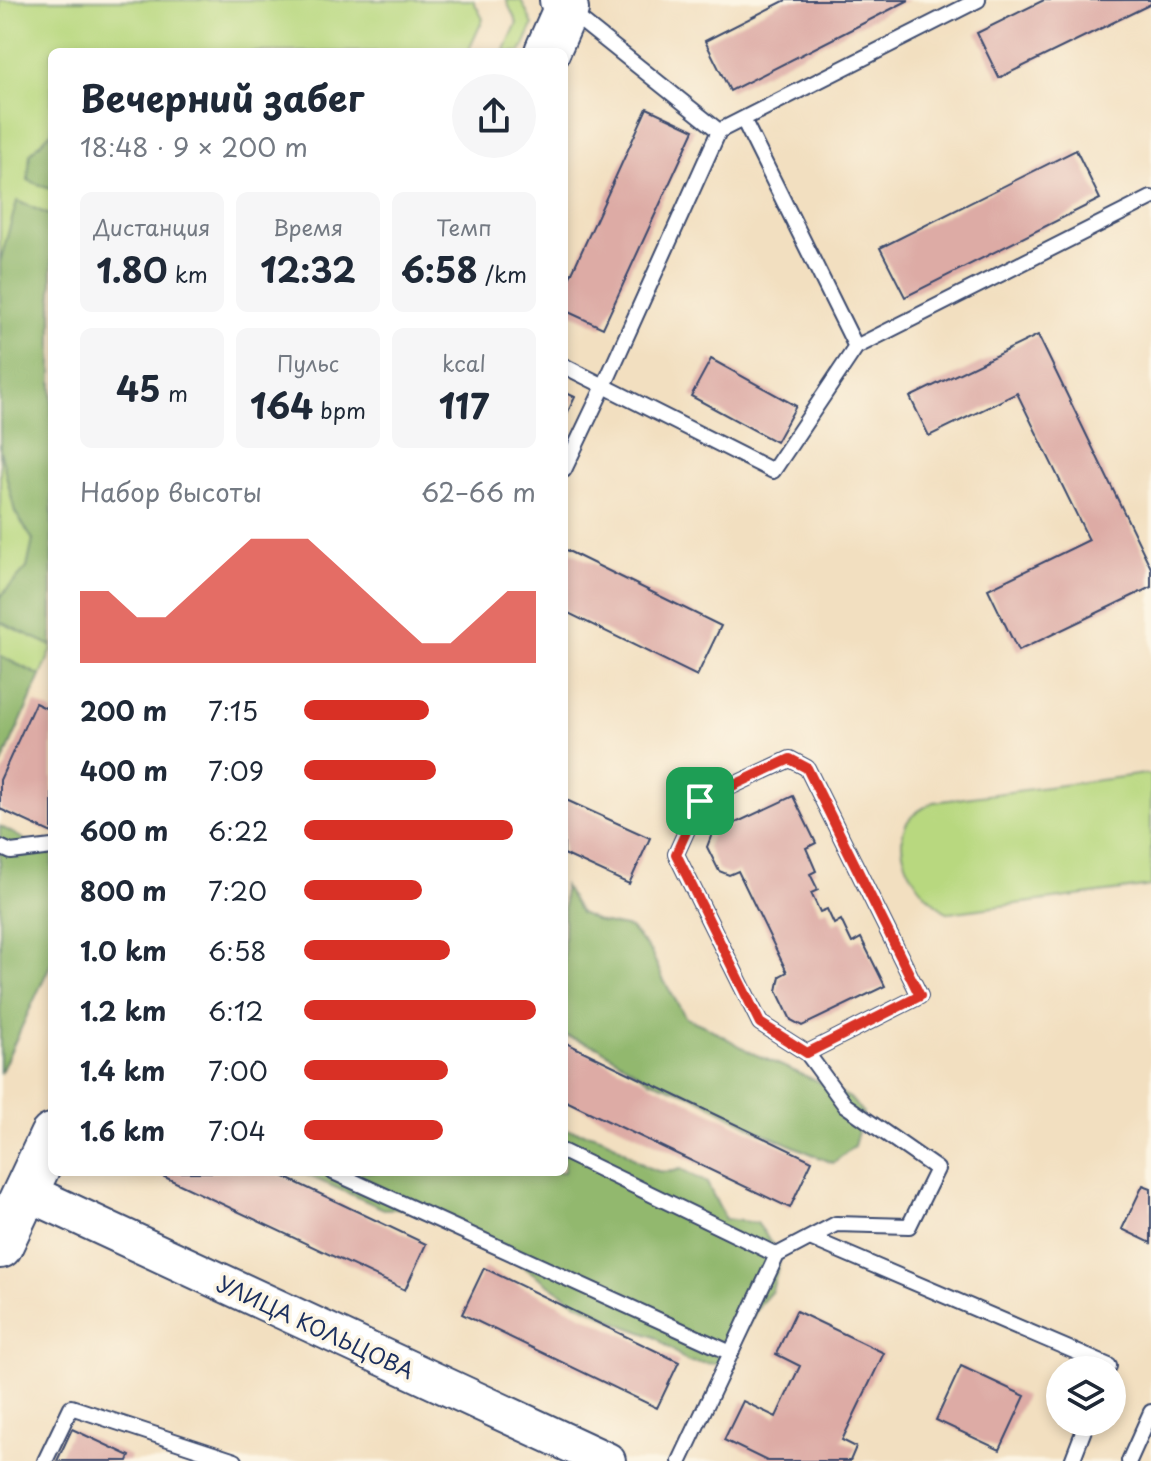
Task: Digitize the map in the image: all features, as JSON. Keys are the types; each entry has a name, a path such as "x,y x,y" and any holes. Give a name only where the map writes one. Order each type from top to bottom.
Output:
{"highway":[{"path":"548,48 564,5"},
{"path":"0,1246 48,1144"}],"main road":[{"name":"УЛИЦА КОЛЬЦОВА","path":"25,1191 607,1461"}],"lane":[{"path":"568,462 719,131 978,0"},
{"path":"564,5 719,131"},
{"path":"743,119 856,347"},
{"path":"568,368 773,471 856,347 1151,198"},
{"path":"680,1461 777,1255 836,1224 909,1226 937,1169 845,1105 807,1053 760,1023 676,854 700,801 790,759 807,768 920,996 807,1053"},
{"path":"0,847 11,852 48,847"},
{"path":"568,1154 777,1255"},
{"path":"342,1176 731,1353"},
{"path":"810,1238 1086,1356"},
{"path":"45,1461 71,1407 235,1461"},
{"path":"1129,1461 1145,1439 1151,1412"},
{"path":"1072,1461 1082,1436"}],"green space":[{"path":"0,0 473,0 483,19 470,48 48,48 48,659 41,676 0,656"},
{"path":"506,0 521,0 533,25 523,48 506,48 517,23"},
{"path":"48,135 48,188 28,180 30,154"},
{"path":"17,201 48,214 48,644 0,622 0,597 27,568 33,540 15,512 0,450 0,262"},
{"path":"0,656 41,676 0,768"},
{"path":"1151,775 1151,886 949,913 928,897 905,860 903,833 908,821 916,812 934,802"},
{"path":"0,826 48,853 48,970 0,1074"},
{"path":"568,893 580,913 600,922 630,928 651,952 686,1018 752,1053 850,1098 863,1113 854,1146 833,1163 758,1131 696,1097 649,1080 598,1047 568,1036"},
{"path":"568,1130 602,1138 650,1169 670,1172 681,1169 707,1183 725,1219 757,1223 781,1255 772,1291 760,1304 732,1353 718,1364 688,1362 655,1337 573,1301 502,1252 405,1208 384,1209 309,1176 568,1176"}],"building":[{"path":"786,0 909,0 730,91 705,41"},
{"path":"1044,0 1151,0 1151,4 999,78 977,33"},
{"path":"647,108 694,130 603,328 568,312 568,281"},
{"path":"1076,150 1100,199 905,297 880,248"},
{"path":"1038,335 1151,568 1151,587 1018,651 988,589 1089,540 1017,393 929,436 910,397"},
{"path":"711,359 796,406 776,442 691,396"},
{"path":"568,394 575,397 568,412"},
{"path":"568,551 721,626 697,676 568,613"},
{"path":"35,703 48,709 48,831 0,809 0,780"},
{"path":"793,796 816,843 806,848 816,871 810,874 818,890 811,893 820,912 827,909 834,924 841,920 852,943 861,938 885,986 802,1026 791,1020 777,991 780,976 787,972 738,871 729,875 719,871 707,847 712,834"},
{"path":"568,801 650,838 629,884 568,856"},
{"path":"568,1044 812,1161 790,1208 568,1102"},
{"path":"163,1176 282,1176 426,1244 405,1290"},
{"path":"1143,1185 1151,1188 1151,1243 1122,1229"},
{"path":"484,1268 679,1362 657,1408 462,1314"},
{"path":"796,1311 884,1353 842,1440 856,1447 850,1461 767,1461 724,1440 743,1401 776,1417 800,1366 776,1354"},
{"path":"961,1366 1025,1396 1000,1450 936,1420"},
{"path":"72,1429 130,1456 128,1461 57,1461"}],"route":[{"path":"790,759 807,768 920,996 807,1053 760,1023 676,854 700,801 790,759"}]}
